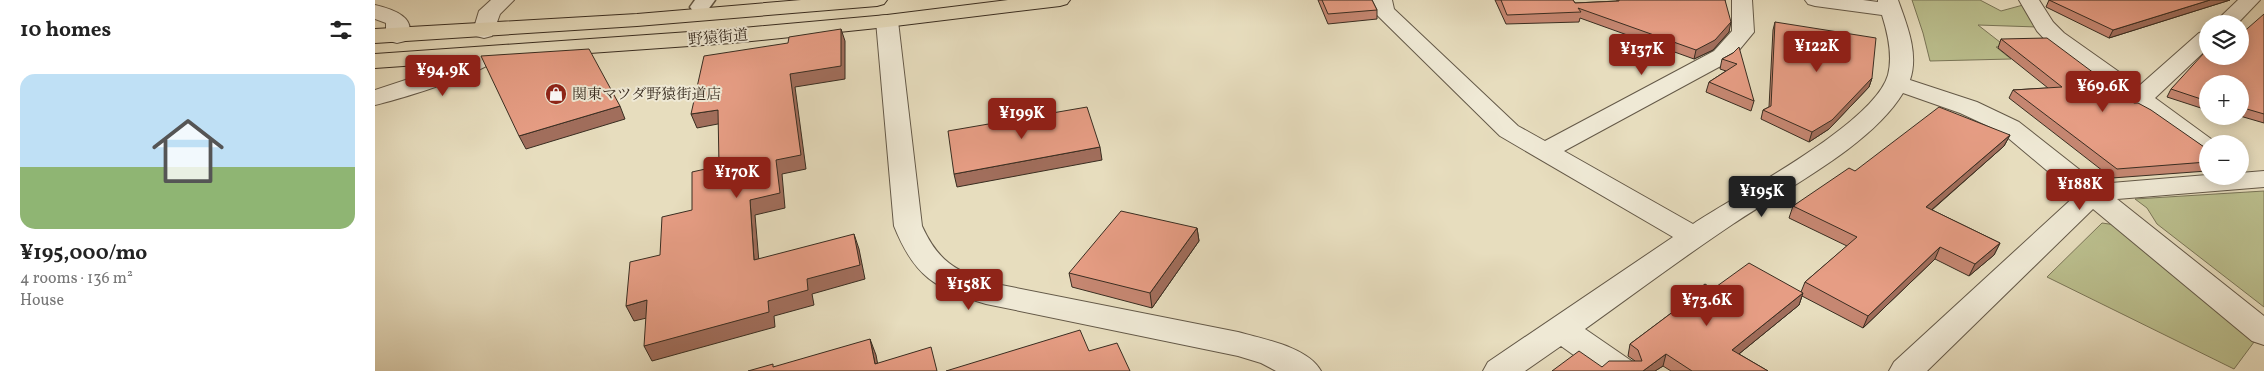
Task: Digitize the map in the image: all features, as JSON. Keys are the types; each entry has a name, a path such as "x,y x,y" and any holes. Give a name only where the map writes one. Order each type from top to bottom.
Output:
{"main road":[{"name":"野猿街道","path":"386,36 484,31 761,11 882,11 1060,0"},
{"name":"野猿街道","path":"375,61 732,36 882,11"},
{"path":"375,61 386,36"}],"street":[{"path":"484,31 490,11 504,0"},
{"path":"1383,0 1384,11 1509,131 1694,237"},
{"path":"1545,151 1722,56 1743,32 1742,0"},
{"path":"1501,371 1694,237 1845,137 1878,109 1896,84 1901,52 1889,5 1815,0"},
{"path":"2029,0 2045,26 2056,38 2199,141"},
{"path":"2234,15 2250,0"},
{"path":"375,11 397,20 386,36"},
{"path":"882,11 908,226 917,251 931,267 954,282 985,293 1238,344 1273,354 1304,371"},
{"path":"2140,98 2199,45"},
{"path":"375,98 457,71 493,54"},
{"path":"1896,84 1941,96 2001,122 2025,138 2264,333"},
{"path":"1906,371 2019,262 2078,207 2094,195 2111,191 2253,177"},
{"path":"1561,330 1621,371"}],"green space":[{"path":"1912,0 1980,0 2001,11 2023,5 2037,27 1978,25 2005,46 1996,47 2011,59 1930,61"},
{"path":"2264,191 2264,307 2157,224 2147,208 2135,199"},
{"path":"2102,223 2116,225 2257,338 2234,369 2047,277"}],"building":[{"path":"1322,0 1372,0 1377,10 1328,14"},
{"path":"1501,0 1573,0 1575,3 1619,0 1725,0 1731,22 1715,40 1696,50 1578,8 1581,12 1507,15"},
{"path":"2049,0 2210,0 2113,30"},
{"path":"2264,14 2264,114 2249,110 2249,75 2199,75 2199,98 2171,89 2199,58 2199,65 2249,65 2249,27"},
{"path":"1775,22 1876,38 1872,78 1832,120 1812,132 1763,110 1771,106"},
{"path":"841,29 841,66 790,74 801,155 776,160 780,193 750,200 754,260 854,234 860,265 807,279 808,290 768,301 769,312 644,346 647,300 626,306 630,262 660,255 662,217 692,210 692,172 719,166 718,110 691,114 704,56 788,43 789,37"},
{"path":"2047,38 2134,103 2138,103 2151,110 2199,143 2199,163 2117,169 2013,90 2062,87 2001,39"},
{"path":"1739,47 1754,101 1709,82 1737,64 1722,59"},
{"name":"関東マツダ野猿街道店","path":"589,49 620,106 519,136 481,56"},
{"path":"1087,107 1100,147 954,174 948,131"},
{"path":"1939,107 2010,135 1926,207 2000,243 1975,264 1940,247 1868,316 1805,282 1857,237 1793,206 1849,168 1855,171"},
{"path":"1121,211 1197,228 1150,293 1069,273"},
{"path":"1749,263 1803,293 1732,350 1768,371 1692,371 1666,354 1643,371 1552,371 1579,351 1602,367 1609,361 1642,361 1638,350 1630,344 1682,305 1679,303 1705,284 1713,289"},
{"path":"1080,330 1089,351 1117,343 1130,371 946,371"},
{"path":"870,339 875,364 931,347 937,371 748,371 773,364 773,367"}],"place":[{"name":"関東マツダ野猿街道店","path":"556,94"}]}
